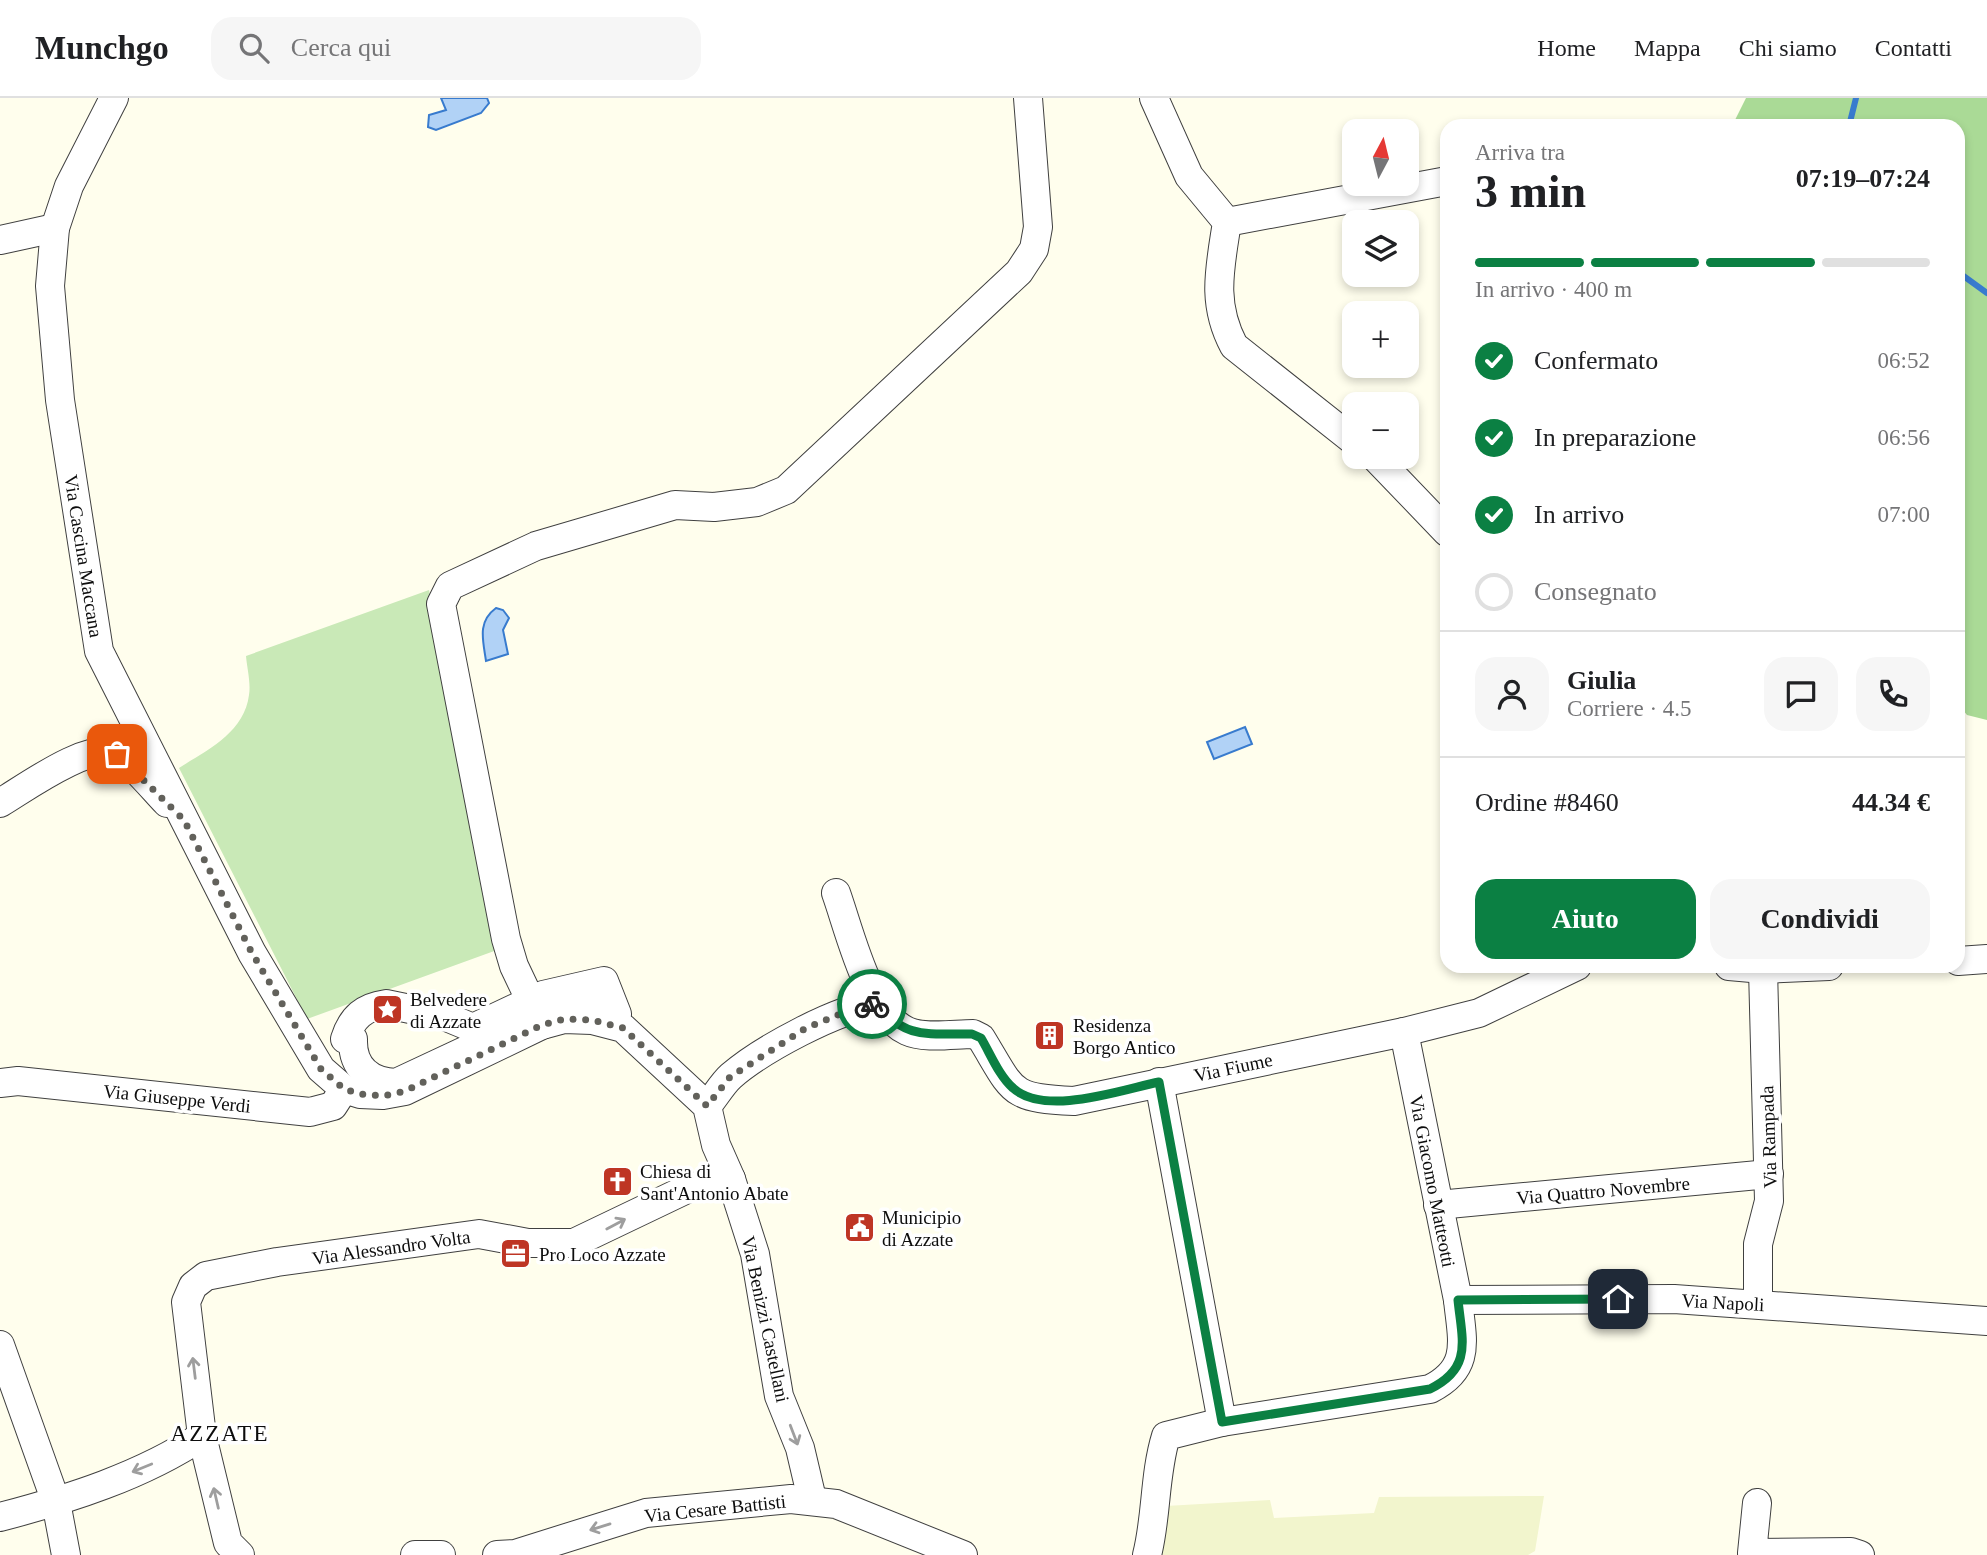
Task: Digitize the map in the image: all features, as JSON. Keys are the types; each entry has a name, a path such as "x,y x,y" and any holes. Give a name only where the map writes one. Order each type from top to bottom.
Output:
{"street":[{"name":"Via Cascina Maccana","path":"114,98 69,186 55,228 50,286 60,400 99,651 252,953 321,1069 344,1089"},
{"path":"537,1014 514,966 506,939 441,604 450,586 536,546 676,505 714,507 758,502 786,490 1019,272 1034,249 1038,227 1028,98"},
{"path":"1154,98 1189,176 1227,222 1218,305 1223,326 1234,346 1342,432"},
{"path":"1227,222 1440,182"},
{"path":"0,240 55,228"},
{"path":"1387,469 1440,525"},
{"path":"0,803 82,755 101,751 117,754 184,820"},
{"path":"537,1014 396,1083 375,1080 364,1073 356,1063 353,1039 345,1039 355,1017 377,1005 396,1005 444,1016 473,1028 537,1014 592,1020 623,1028 707,1106 730,1077 806,1028 862,1005 877,1004 836,893"},
{"path":"1965,961 1987,960"},
{"name":"Via Fiume","path":"877,1004 891,1021 908,1031 972,1034 981,1038 1010,1085 1033,1099 1074,1101 1404,1032 1479,1013 1562,973"},
{"name":"Via Rampada","path":"1758,1304 1758,1244 1769,1201 1763,973"},
{"path":"344,1089 383,1096 405,1091 537,1014"},
{"name":"Via Giacomo Matteotti","path":"1147,1555 1153,1531 1159,1458 1166,1436 1222,1422 1430,1389 1448,1380 1460,1363 1463,1344 1458,1300 1404,1032"},
{"name":"Via Giuseppe Verdi","path":"0,1083 18,1081 310,1112 333,1106 344,1089"},
{"path":"1159,1082 1222,1422"},
{"name":"Via Benizzi Castellani","path":"707,1106 716,1145 731,1179 755,1254 779,1396 800,1448 812,1499"},
{"name":"Via Quattro Novembre","path":"1438,1205 1769,1174"},
{"name":"Via Alessandro Volta","path":"202,1436 186,1303 193,1286 206,1276 277,1262 479,1234 528,1243 574,1243 679,1192 731,1179"},
{"name":"Via Napoli","path":"1458,1300 1674,1299 1987,1321"},
{"path":"0,1345 8,1392 56,1502 66,1555"},
{"path":"0,1517 56,1502 173,1455 202,1436 227,1551"},
{"name":"Via Cesare Battisti","path":"497,1555 515,1554 646,1513 812,1499 836,1504 963,1555"},
{"path":"1757,1503 1752,1553 1851,1552 1860,1555"},
{"path":"415,1555 441,1555"}],"green space":[{"path":"1746,98 1987,98 1987,720 1965,713 1965,119 1736,119"},
{"path":"429,590 497,950 307,1019 179,768 223,739 240,720 246,708 249,690 246,656"},
{"path":"1544,1496 1535,1551 1528,1555 1158,1555 1166,1506 1270,1500 1274,1518 1374,1513 1379,1497"}],"water":[{"path":"441,98 487,98 489,103 481,113 436,130 428,127 429,115 446,110"},
{"path":"496,608 503,610 509,618 503,630 508,654 486,661 484,625"},
{"path":"1245,727 1252,744 1214,759 1207,742"}],"waterway":[{"path":"1851,119 1856,98"},
{"path":"1965,277 1987,293"}],"way so far":[{"path":"117,754 184,820 252,953 321,1069 344,1089 383,1096 405,1091 425,1084 542,1025 564,1019 592,1020 623,1028 707,1106 730,1077 806,1028 822,1024 862,1005 872,1004"}],"place":[{"name":"Belvedere di Azzate","path":"387,1010"},
{"name":"Residenza Borgo Antico","path":"1050,1036"},
{"name":"Chiesa di Sant'Antonio Abate","path":"617,1182"},
{"name":"Municipio di Azzate","path":"859,1228"},
{"name":"Pro Loco Azzate","path":"516,1254"}],"district":[{"name":"AZZATE","path":"220,1433"}],"route":[{"path":"872,1004 877,1004 891,1021 917,1034 972,1034 981,1038 1010,1085 1033,1099 1074,1101 1159,1082 1222,1422 1430,1389 1448,1380 1460,1363 1463,1344 1458,1300 1618,1299"}]}
